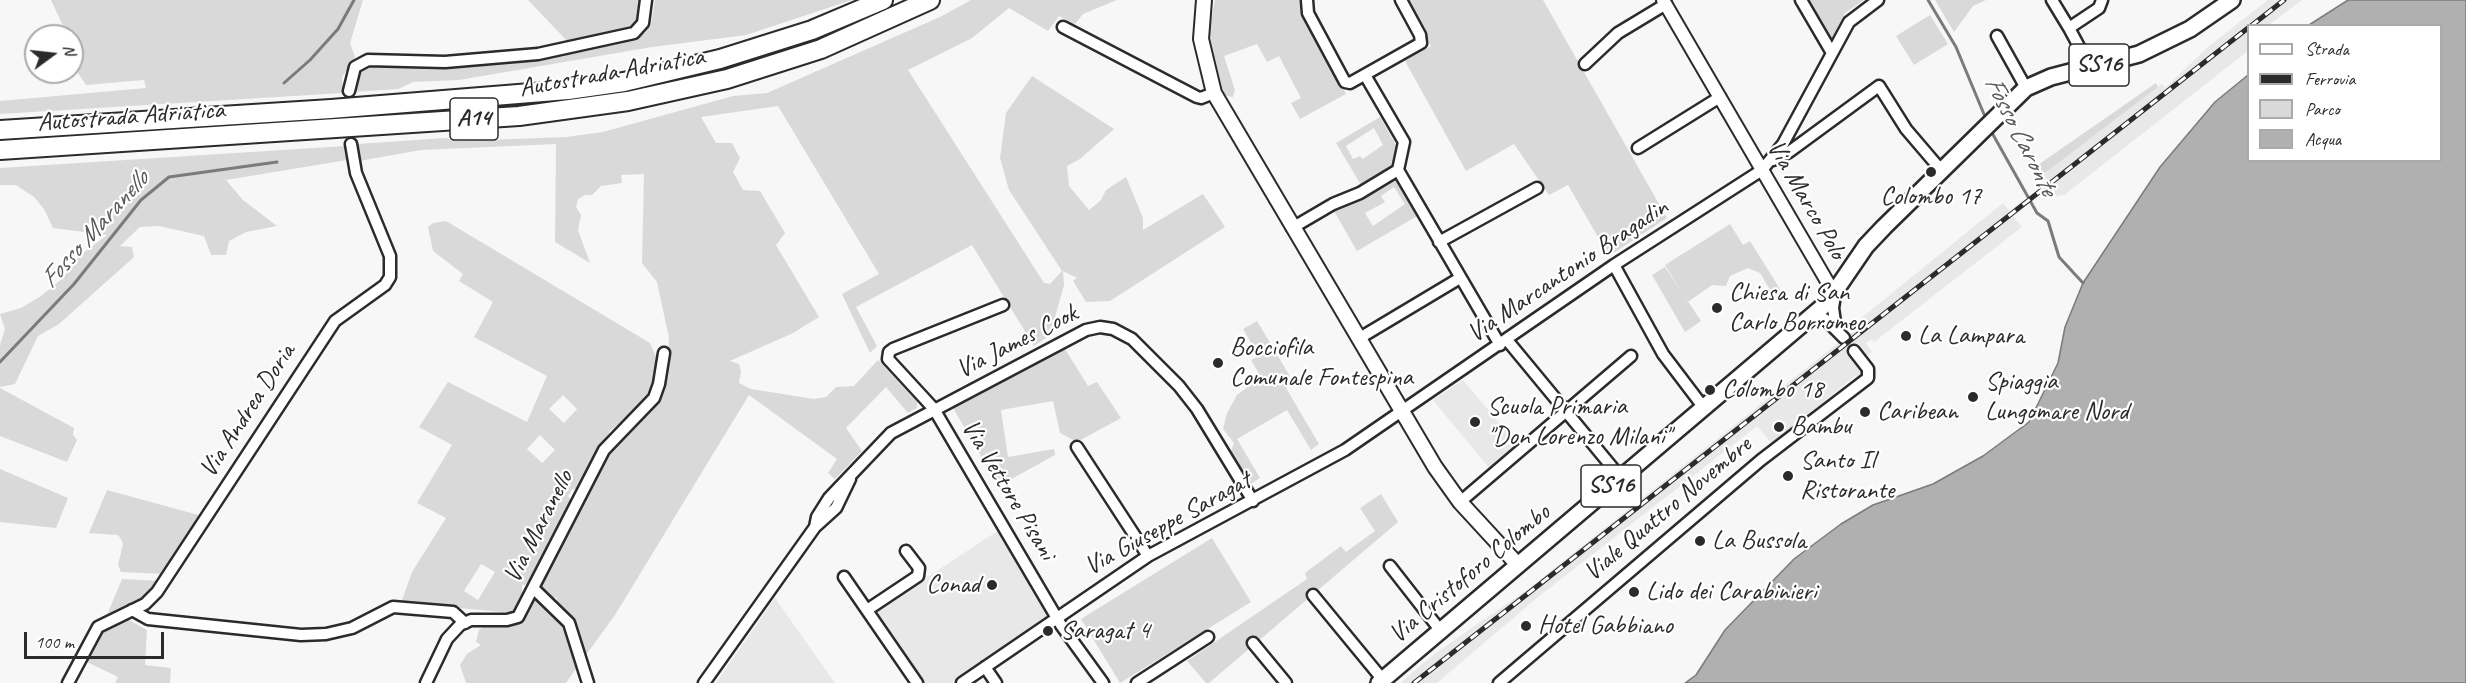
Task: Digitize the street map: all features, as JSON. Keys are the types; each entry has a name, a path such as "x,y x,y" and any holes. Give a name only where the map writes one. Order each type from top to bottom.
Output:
{"highway":[{"name":"Autostrada Adriatica","path":"0,130 310,111 568,90 624,82 720,59 812,30 883,0"},
{"name":"Autostrada Adriatica","path":"0,150 508,117 628,101 727,79 821,49 930,0"}],"main road":[{"path":"1204,0 1201,39 1214,93 1402,412 1460,502 1518,565"},
{"name":"Via Cristoforo Colombo","path":"1381,681 1815,314 1835,295 1866,246 2026,88 2043,79 2124,59 2156,47 2190,29 2232,0"}],"street":[{"path":"350,91 355,68 368,60 446,62 538,54 634,33 643,23 646,0"},
{"path":"1308,0 1308,13 1345,82 1350,83 1421,44 1420,35 1401,0"},
{"path":"1801,0 1832,53"},
{"path":"1772,161 1848,22 1878,0"},
{"path":"2052,0 2090,67"},
{"path":"2069,28 2099,8 2102,0"},
{"name":"Via Marco Polo","path":"1585,64 1618,33 1664,2 1835,295 1833,308 1840,334 1815,314"},
{"path":"1063,27 1197,97 1214,93"},
{"path":"1997,36 2026,88"},
{"path":"1365,75 1404,142 1398,170 1460,279 1503,342 1566,411 1621,478"},
{"path":"1772,161 1789,152 1879,86 1906,129 1941,170"},
{"path":"1638,148 1720,97"},
{"name":"Via Andrea Doria","path":"68,683 98,627 145,604 157,592 335,321 385,285 390,277 390,256 356,173 351,144"},
{"name":"Via Marcantonio Bragadin","path":"1402,412 1614,265 1762,170 1772,161"},
{"path":"1292,228 1333,204 1360,193 1398,170"},
{"path":"1439,242 1537,188"},
{"path":"1614,265 1663,354 1704,408"},
{"path":"1358,339 1460,279"},
{"name":"Via Vettore Pisani","path":"1003,305 889,352 889,363 934,409 1057,616 1103,683"},
{"name":"Via James Cook","path":"704,683 815,527 824,506 882,440 934,409 1086,330 1100,327 1113,329 1140,345 1188,396 1253,501"},
{"name":"Viale Quattro Novembre","path":"1499,683 1761,460 1870,374 1854,351"},
{"name":"Via Maranello","path":"465,623 518,617 604,450 654,399 664,353"},
{"path":"1460,502 1631,356"},
{"name":"Via Giuseppe Saragat","path":"962,683 1148,556 1333,458 1402,412"},
{"path":"1077,447 1148,556"},
{"path":"867,610 918,576 918,568 906,551"},
{"path":"1390,566 1440,630"},
{"path":"844,577 917,683"},
{"path":"533,588 569,623 588,683"},
{"path":"1313,595 1381,681"},
{"path":"132,610 148,619 312,635 352,628 393,607 453,612 465,623 447,639 426,683"},
{"path":"1137,683 1208,637"},
{"path":"1253,643 1286,683"},
{"path":"985,667 996,683"}],"shaded area":[{"path":"2268,0 2302,0 2270,24 2247,24 2247,52 2064,195 2051,194 2043,181 2045,173 2162,84 2165,88 2209,46"},
{"path":"2003,203 2022,227 1874,342 1872,339 1866,343 1872,352 1865,357 1850,353 1864,375 1859,378 1855,376 1772,444 1757,426 1538,597 1437,683 1400,683 1433,655 1528,589 1833,347 1863,323 1860,319"},
{"name":"Scuola Primaria \"Don Lorenzo Milani\"","path":"1463,380 1518,445 1490,469 1433,400"},
{"path":"1002,528 1051,614 952,683 925,683 876,611"},
{"path":"775,598 835,683 716,683"}],"green space":[{"path":"51,0 363,0 350,43 355,57 342,77 343,93 0,114 0,101 146,88 144,80 86,85 84,82 84,24 62,24"},
{"path":"528,0 640,0 639,13 633,27 621,32 569,43"},
{"path":"655,0 852,0 746,35 652,47 459,80 413,82 398,89 354,92 356,74 370,65 539,57 633,39 646,32 651,24"},
{"path":"971,0 1117,0 1083,14 1075,24 1059,16 1048,31 1009,8 972,38 908,70 1044,283 1050,284 1062,271 1009,190 1000,158 1006,113 1032,76 1114,129 1080,159 1067,166 1069,186 1089,210 1101,200 1106,190 1126,177 1143,218 1143,230 1203,194 1225,227 1110,301 1086,302 1073,281 1077,278 1063,271 1064,285 1050,335 1034,346 972,245 856,307 877,346 870,353 842,294 879,274 778,106 701,117 716,143 732,143 740,158 733,172 743,190 760,191 785,233 776,245 819,317 793,333 730,361 739,364 741,371 739,383 751,389 814,399 826,397 836,387 854,386 878,360 917,402 917,408 908,413 886,387 846,428 862,451 835,479 828,473 837,459 749,395 615,615 583,659 572,619 558,605 556,597 552,600 538,587 607,455 644,416 668,361 669,338 657,282 642,263 644,174 621,175 622,183 601,186 592,195 585,195 578,199 576,207 581,215 578,230 590,263 555,242 556,144 421,150 359,161 358,144 446,138 458,141 566,137 603,132 733,96 767,93 940,17"},
{"path":"1215,0 1301,0 1302,14 1346,94 1300,119 1291,103 1301,98 1279,56 1267,62 1257,44 1224,56 1235,90 1233,97 1222,95 1210,51 1210,27"},
{"path":"1405,0 1543,0 1667,218 1609,256 1568,185 1549,195 1514,144 1466,171 1405,61 1431,46"},
{"path":"1806,0 1864,0 1845,13 1830,42"},
{"path":"1935,0 1986,0 1973,6 1954,32"},
{"path":"1930,15 1948,44 1914,65 1896,36"},
{"path":"2156,83 2158,87 2045,173 2043,181 2035,167"},
{"path":"1380,117 1396,145 1390,168 1361,185 1336,143","holes":["1374,128 1383,145 1363,159 1360,156 1353,159 1346,146"]},
{"path":"345,146 347,160 226,180 243,200 277,226 246,232 229,241 226,255 211,255 204,236 159,226 140,227 120,246 132,247 134,257 59,324 38,336 15,384 0,387 0,345 5,329 0,314 21,308 41,296 63,278 78,257 107,235 53,228 44,209 34,197 16,185 0,185 0,168"},
{"path":"1397,178 1419,215 1357,251 1334,211 1363,199","holes":["1394,187 1405,204 1373,226 1365,213 1385,202 1381,196"]},
{"path":"446,221 650,343 657,359 655,383 650,395 642,405 610,431 578,489 572,489 568,496 572,501 555,535 548,541 545,554 530,584 522,585 522,591 525,593 515,613 401,603 412,572 446,518 417,503 452,445 419,427 448,382 527,422 547,376 474,337 493,302 459,281 463,274 433,251 428,227 433,223","holes":["563,395 577,409 564,423 549,409","540,435 555,450 542,463 527,449","481,564 495,572 478,600 464,591"]},
{"path":"1730,224 1743,245 1750,241 1783,294 1775,298 1760,273 1748,268 1730,276 1726,286 1712,285 1688,302 1665,265"},
{"path":"1665,267 1701,321 1685,332 1652,275"},
{"path":"1257,321 1294,383 1286,388 1319,444 1311,450 1287,410 1237,439 1260,478 1250,484 1231,451 1234,443 1223,429 1227,413 1237,395 1261,377 1251,360 1259,356 1243,329"},
{"path":"1065,349 1088,386 1097,382 1121,418 1077,442 1060,433 1053,401 1001,410 1008,457 1054,449 1055,455 1006,482 992,475 953,408"},
{"path":"0,388 74,428 73,435 77,440 67,462 0,436"},
{"path":"0,469 68,498 56,528 0,522"},
{"path":"107,490 202,516 164,574 121,572 118,565 123,544 118,535 89,533"},
{"path":"1381,494 1398,522 1209,683 1206,683 1187,661 1307,579 1305,573 1341,546 1346,552 1375,531 1360,508"},
{"path":"1212,538 1251,602 1120,683 1081,619"},
{"path":"122,579 160,581 152,593 132,606 107,615"},
{"path":"536,597 556,616 566,636 570,636 578,666 566,683 466,683 460,665 467,654 481,645 476,642 479,630 488,623 525,617"},
{"path":"129,620 147,630 145,665 171,668 170,683 115,683 118,677 85,661 101,631 120,621"}],"water":[{"path":"2348,0 2466,0 2466,683 1685,683 1696,675 1725,630 1794,559 1841,524 1873,505 1933,484 1983,456 2029,422 2058,363 2065,327 2083,283 2160,167 2215,102 2247,76 2247,162 2442,162 2442,24 2311,24"}],"waterway":[{"name":"Fosso Maranello","path":"284,83 310,60 338,29 354,0"},
{"name":"Fosso Caronte","path":"1928,0 1956,47 1986,119"},
{"name":"Fosso Caronte","path":"1991,131 2037,213 2048,221 2059,257 2083,283"},
{"name":"Fosso Maranello","path":"0,362 74,284 141,200 169,177 277,162"}],"railway":[{"path":"2254,24 2284,0"},
{"path":"1414,683 2247,29"}],"place":[{"name":"Colombo 17","path":"1931,172"},
{"name":"Chiesa di San Carlo Borromeo","path":"1717,308"},
{"name":"La Lampara","path":"1906,336"},
{"name":"Bocciofila Comunale Fontespina","path":"1218,363"},
{"name":"Colombo 18","path":"1710,390"},
{"name":"Spiaggia Lungomare Nord","path":"1973,397"},
{"name":"Caribean","path":"1865,412"},
{"name":"Scuola Primaria \"Don Lorenzo Milani\"","path":"1475,422"},
{"name":"Bambu","path":"1779,427"},
{"name":"Santo Il Ristorante","path":"1788,476"},
{"name":"La Bussola","path":"1700,541"},
{"name":"Conad","path":"992,585"},
{"name":"Lido dei Carabinieri","path":"1634,592"},
{"name":"Hotel Gabbiano","path":"1526,626"},
{"name":"Saragat 4","path":"1048,631"}]}
